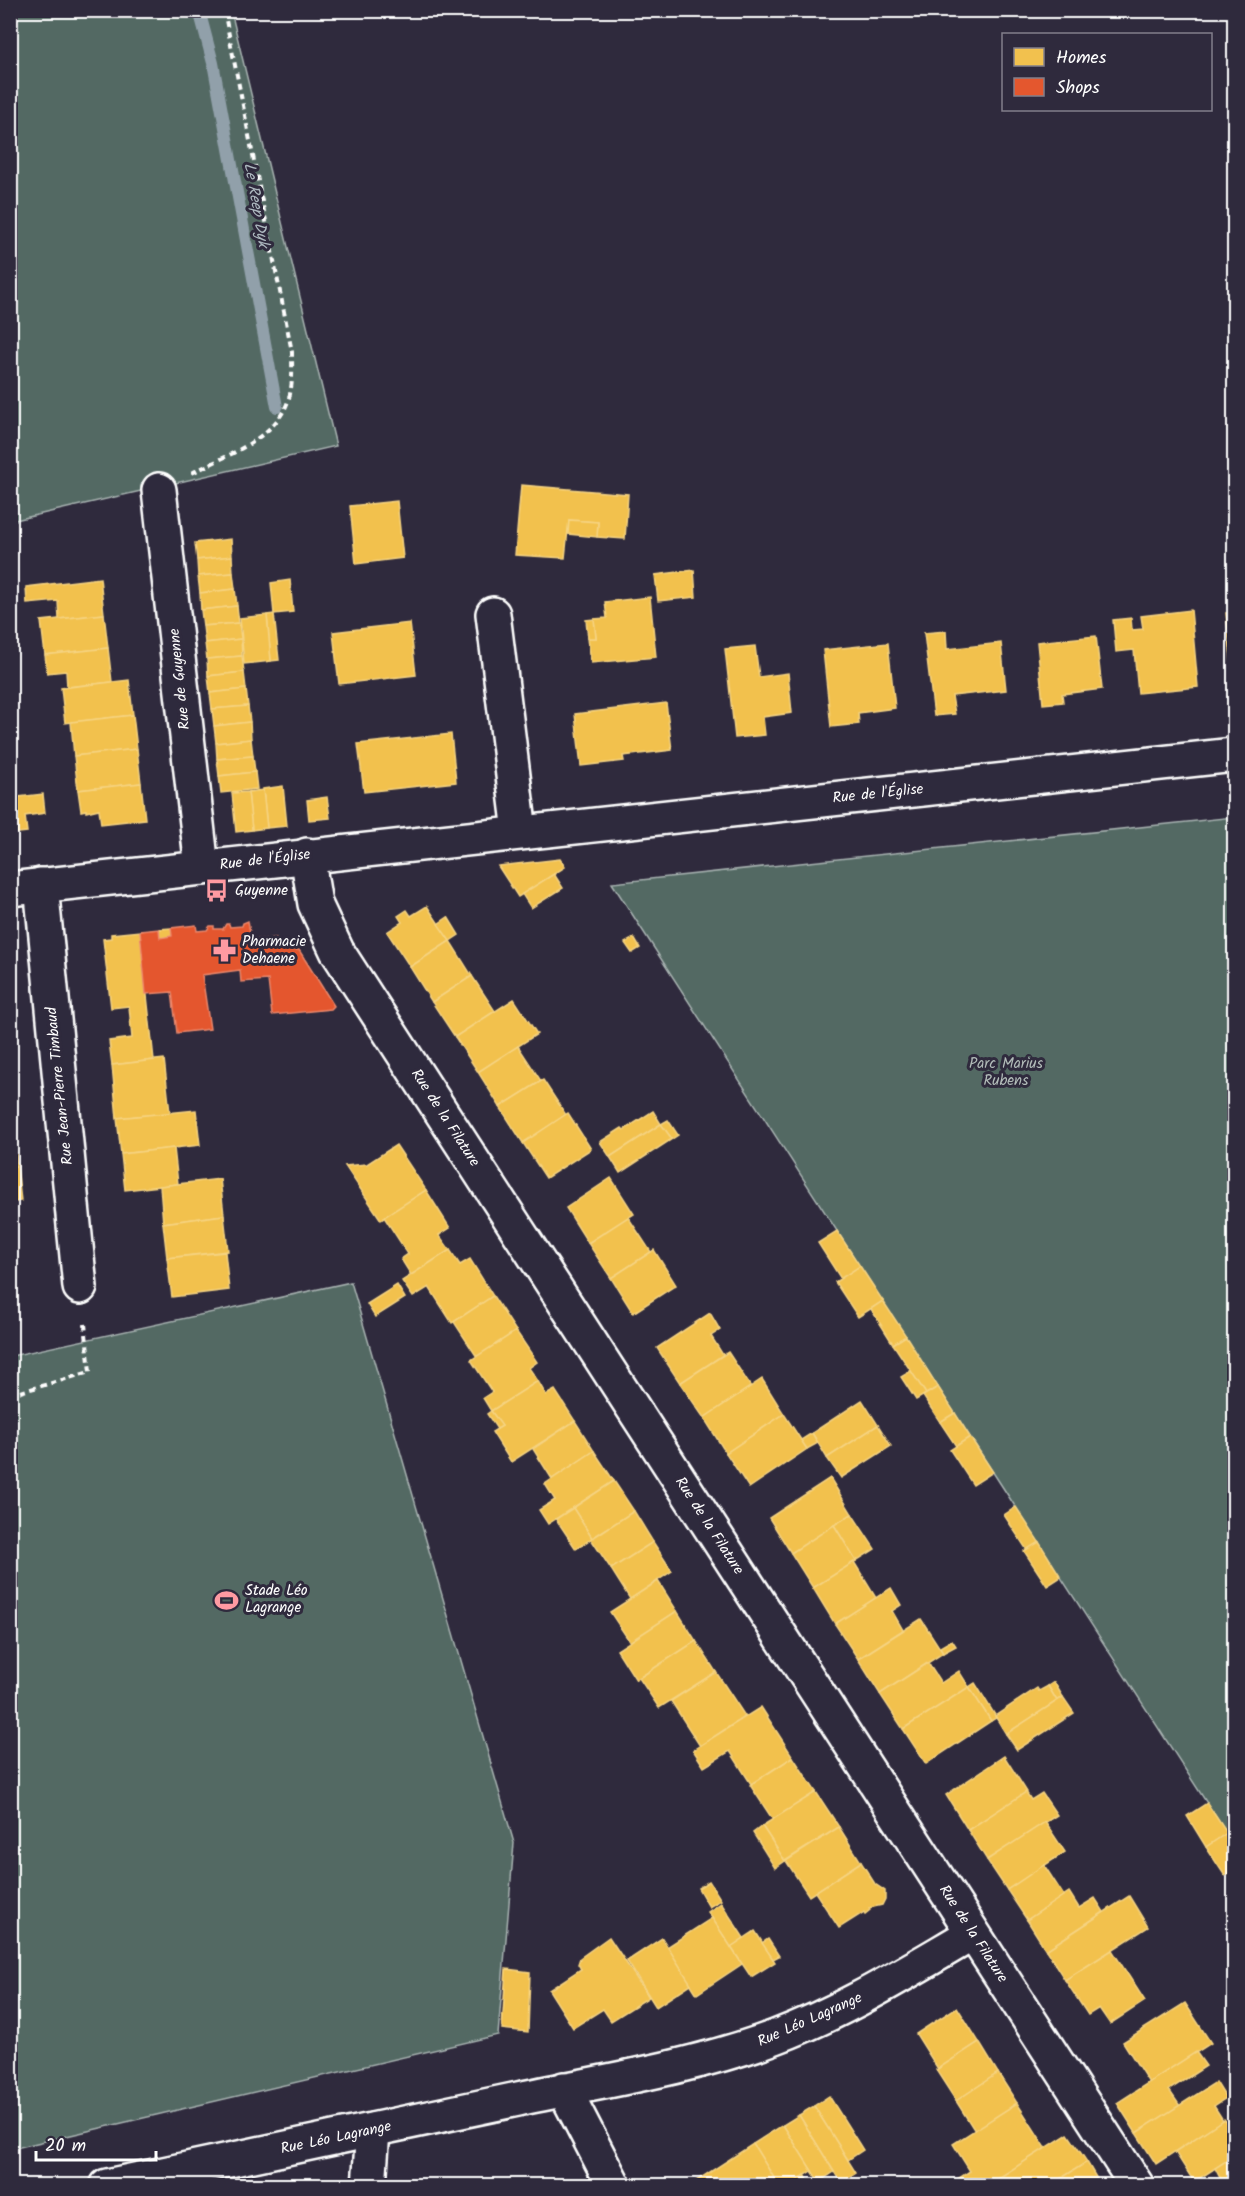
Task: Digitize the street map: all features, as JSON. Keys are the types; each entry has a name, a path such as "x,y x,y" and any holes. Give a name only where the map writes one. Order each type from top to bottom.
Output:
{"street":[{"name":"Rue de Guyenne","path":"159,490 202,868"},
{"path":"493,614 520,832"},
{"name":"Rue de l'Église","path":"26,887 1234,755"},
{"name":"Rue de la Filature","path":"306,855 315,904 338,951 1137,2186"},
{"name":"Rue Jean-Pierre Timbaud","path":"26,887 80,1287"},
{"name":"Rue Léo Lagrange","path":"107,2186 701,2061 777,2036 841,2008 972,1934"},
{"path":"564,2090 614,2186"},
{"path":"369,2186 373,2130"}],"path":[{"path":"159,490 238,450 273,426 284,412 292,387 292,352 224,10"},
{"path":"10,1395 90,1372 80,1287"}],"green space":[{"path":"10,11 231,11 336,446 11,521"},
{"name":"Parc Marius Rubens","path":"1234,817 1234,1845 612,883"},
{"name":"Stade Léo Lagrange","path":"351,1282 514,1843 498,2035 11,2149 11,1356"}],"building: Homes":[{"path":"521,485 628,494 625,539 597,537 598,522 569,520 565,558 515,555"},
{"path":"397,501 403,558 356,564 350,506"},
{"path":"569,520 598,522 597,537 568,534"},
{"path":"231,539 232,556 197,560 195,543"},
{"path":"232,556 233,573 198,576 197,560"},
{"path":"694,570 696,597 658,601 655,575"},
{"path":"233,573 235,589 200,593 198,576"},
{"path":"100,578 104,614 59,619 58,601 27,604 26,587"},
{"path":"290,580 293,612 274,614 271,583"},
{"path":"235,589 237,606 201,610 200,593"},
{"path":"650,597 656,657 591,663 588,638 596,638 594,619 607,618 605,602"},
{"path":"237,606 239,623 203,626 201,610"},
{"path":"1191,610 1198,687 1138,693 1134,650 1116,652 1113,620 1131,618 1132,630 1143,629 1141,616"},
{"path":"1234,612 1234,674 1233,674 1226,613"},
{"path":"104,614 108,648 45,655 41,621"},
{"path":"274,614 279,660 271,661 267,615"},
{"path":"267,615 271,661 244,664 240,618"},
{"path":"594,619 596,638 588,638 586,620"},
{"path":"239,623 241,639 205,643 203,626"},
{"path":"410,623 416,675 339,684 333,632"},
{"path":"946,631 947,649 1001,643 1006,690 952,696 955,714 934,716 924,633"},
{"path":"1096,636 1102,689 1062,694 1063,702 1043,704 1037,642"},
{"path":"241,639 242,656 207,659 205,643"},
{"path":"888,643 895,708 858,713 859,724 831,727 823,650"},
{"path":"755,646 759,677 788,673 792,713 763,717 765,735 735,738 725,649"},
{"path":"108,648 112,682 67,687 66,671 47,673 45,655"},
{"path":"242,656 244,672 208,676 207,659"},
{"path":"244,672 246,689 210,693 208,676"},
{"path":"129,680 133,715 65,723 61,688"},
{"path":"246,689 248,706 212,709 210,693"},
{"path":"666,703 672,750 623,756 624,761 581,766 575,714"},
{"path":"248,706 250,722 214,726 212,709"},
{"path":"133,715 137,749 74,756 71,722"},
{"path":"250,722 251,739 216,743 214,726"},
{"path":"451,734 456,782 364,792 358,744"},
{"path":"251,739 253,756 217,759 216,743"},
{"path":"137,749 141,783 78,790 74,756"},
{"path":"253,756 255,772 219,776 217,759"},
{"path":"13,763 16,798 10,798 10,764"},
{"path":"255,772 257,789 221,793 219,776"},
{"path":"141,783 145,819 101,824 99,809 81,811 78,790"},
{"path":"283,786 287,826 267,828 263,789"},
{"path":"263,790 267,828 252,830 248,792"},
{"path":"248,792 252,830 236,832 232,793"},
{"path":"43,794 45,813 25,816 27,832 10,834 10,798"},
{"path":"327,797 330,818 309,820 307,800"},
{"path":"560,859 565,867 518,897 498,866"},
{"path":"554,874 563,888 531,908 522,894"},
{"path":"427,906 450,941 410,967 387,932 402,922 398,916 407,910 411,916"},
{"path":"448,917 459,935 450,941 438,924"},
{"path":"171,928 172,936 160,938 159,929"},
{"path":"140,931 154,1060 112,1065 109,1041 132,1038 129,1006 111,1008 103,939 111,938 111,934"},
{"path":"634,938 640,948 632,953 625,943"},
{"path":"450,941 472,976 432,1002 410,967"},
{"path":"472,976 495,1011 455,1037 432,1002"},
{"path":"514,999 537,1034 478,1072 455,1037"},
{"path":"518,1046 541,1081 500,1107 478,1072"},
{"path":"164,1059 170,1113 117,1118 112,1065"},
{"path":"543,1080 566,1115 523,1143 500,1107"},
{"path":"196,1110 200,1145 121,1154 117,1118"},
{"path":"653,1111 661,1124 610,1157 600,1142"},
{"path":"568,1113 591,1149 546,1178 523,1143"},
{"path":"668,1120 678,1135 672,1139 661,1124"},
{"path":"661,1124 672,1139 620,1173 610,1157"},
{"path":"14,1130 17,1166 10,1167 10,1131"},
{"path":"396,1145 426,1190 381,1220 345,1166 367,1164"},
{"path":"174,1148 178,1184 125,1190 121,1154"},
{"path":"17,1166 21,1201 10,1203 10,1167"},
{"path":"611,1178 634,1214 588,1243 566,1208"},
{"path":"220,1179 224,1215 163,1223 160,1186"},
{"path":"426,1190 450,1228 439,1235 450,1250 411,1275 401,1259 408,1254 384,1217"},
{"path":"224,1215 228,1251 167,1258 163,1223"},
{"path":"628,1217 651,1252 611,1278 588,1243"},
{"path":"837,1231 860,1266 841,1279 818,1243"},
{"path":"450,1250 460,1265 470,1259 493,1296 452,1323 429,1287 413,1297 402,1281"},
{"path":"654,1250 676,1285 633,1313 611,1278"},
{"path":"225,1252 229,1290 172,1297 167,1258"},
{"path":"860,1266 883,1301 858,1317 835,1282"},
{"path":"397,1285 405,1298 375,1317 367,1304"},
{"path":"493,1296 516,1331 477,1357 454,1322"},
{"path":"883,1301 906,1336 893,1344 871,1309"},
{"path":"710,1313 720,1330 711,1336 723,1355 680,1383 657,1348"},
{"path":"516,1331 537,1362 529,1368 538,1381 491,1411 483,1398 492,1392 471,1360"},
{"path":"906,1336 938,1387 926,1394 893,1344"},
{"path":"728,1352 751,1387 704,1418 680,1383"},
{"path":"911,1371 926,1394 916,1400 901,1377"},
{"path":"762,1379 784,1414 726,1453 704,1418"},
{"path":"538,1381 546,1395 555,1390 575,1421 511,1462 492,1432 502,1426 491,1411"},
{"path":"938,1387 955,1413 940,1422 923,1396"},
{"path":"862,1400 878,1425 827,1458 812,1433"},
{"path":"491,1411 502,1426 497,1429 487,1414"},
{"path":"955,1413 970,1437 956,1446 940,1422"},
{"path":"784,1414 807,1449 749,1488 726,1453"},
{"path":"575,1421 594,1451 552,1479 533,1449"},
{"path":"878,1425 891,1446 841,1478 827,1458"},
{"path":"812,1433 818,1443 807,1449 801,1440"},
{"path":"970,1437 993,1472 973,1485 950,1450"},
{"path":"594,1451 614,1481 548,1524 539,1510 555,1500 545,1484"},
{"path":"830,1478 852,1514 791,1553 769,1518"},
{"path":"614,1481 634,1511 592,1538 573,1508"},
{"path":"1016,1507 1039,1542 1027,1550 1004,1515"},
{"path":"573,1508 592,1538 576,1549 556,1519"},
{"path":"634,1511 653,1542 611,1569 591,1539"},
{"path":"852,1514 875,1549 856,1561 834,1525"},
{"path":"834,1525 856,1561 813,1588 791,1553"},
{"path":"653,1542 672,1571 630,1599 611,1569"},
{"path":"1039,1542 1061,1577 1047,1586 1024,1551"},
{"path":"854,1562 876,1598 835,1624 813,1588"},
{"path":"658,1581 677,1611 630,1642 610,1612"},
{"path":"891,1588 901,1605 892,1611 903,1630 858,1659 835,1624"},
{"path":"677,1611 696,1641 636,1680 617,1650"},
{"path":"921,1619 943,1653 880,1694 858,1659"},
{"path":"952,1640 956,1646 943,1653 940,1647"},
{"path":"696,1641 716,1672 659,1708 639,1678"},
{"path":"928,1663 941,1683 959,1671 969,1687 903,1729 880,1694"},
{"path":"716,1672 745,1716 700,1746 671,1701"},
{"path":"1054,1682 1063,1697 1057,1701 1048,1686"},
{"path":"975,1683 995,1715 996,1718 991,1721 969,1687"},
{"path":"1048,1686 1057,1701 1006,1734 995,1716 1037,1688 1039,1691"},
{"path":"969,1687 991,1721 926,1764 903,1729"},
{"path":"1063,1697 1074,1713 1017,1750 1006,1734"},
{"path":"761,1707 793,1757 751,1784 730,1751 704,1767 693,1750"},
{"path":"1004,1756 1027,1792 968,1830 946,1795"},
{"path":"793,1757 816,1792 773,1820 750,1785"},
{"path":"816,1792 839,1827 785,1861 762,1826"},
{"path":"1026,1792 1031,1800 1042,1793 1057,1815 987,1860 968,1830"},
{"path":"1207,1803 1227,1833 1206,1847 1187,1816"},
{"path":"1045,1822 1065,1852 1007,1890 987,1860"},
{"path":"762,1826 785,1861 775,1868 753,1833"},
{"path":"839,1827 861,1862 809,1896 786,1861"},
{"path":"1227,1833 1234,1845 1234,1871 1225,1876 1206,1847"},
{"path":"861,1862 875,1884 885,1891 885,1899 882,1905 869,1908 870,1910 865,1914 864,1912 839,1928 815,1892"},
{"path":"1044,1865 1064,1896 1027,1920 1007,1890"},
{"path":"709,1881 721,1900 709,1907 698,1888"},
{"path":"1069,1892 1079,1908 1095,1898 1104,1912 1046,1950 1027,1920"},
{"path":"1129,1896 1148,1927 1065,1980 1046,1950"},
{"path":"721,1903 744,1938 731,1947 708,1912"},
{"path":"712,1918 742,1964 697,1994 667,1947"},
{"path":"755,1931 775,1962 751,1977 731,1947"},
{"path":"609,1937 649,1997 611,2021 603,2009 573,2028 549,1990 581,1969 578,1964 580,1958"},
{"path":"662,1938 691,1984 656,2007 627,1961"},
{"path":"768,1939 779,1956 773,1959 762,1943"},
{"path":"1112,1950 1145,2001 1110,2024 1099,2008 1088,2015 1065,1980"},
{"path":"506,1969 530,1972 528,2032 502,2029"},
{"path":"1185,2003 1211,2043 1149,2083 1123,2042"},
{"path":"957,2007 979,2042 938,2069 916,2034"},
{"path":"979,2042 998,2073 956,2101 936,2070"},
{"path":"1196,2052 1206,2066 1169,2090 1180,2106 1136,2133 1117,2103"},
{"path":"998,2073 1017,2103 975,2131 956,2101"},
{"path":"1216,2082 1226,2098 1214,2106 1223,2120 1156,2164 1136,2133"},
{"path":"829,2096 863,2150 848,2160 814,2106"},
{"path":"1017,2103 1046,2148 986,2186 947,2186 970,2171 953,2144"},
{"path":"814,2106 856,2173 841,2183 799,2115"},
{"path":"799,2115 834,2172 819,2182 783,2125"},
{"path":"1224,2119 1234,2135 1234,2156 1194,2182 1175,2152"},
{"path":"783,2125 812,2171 789,2186 779,2186 753,2144"},
{"path":"1068,2134 1087,2162 1049,2186 986,2186"},
{"path":"753,2144 779,2186 690,2186 690,2185"},
{"path":"1234,2156 1234,2186 1224,2186 1215,2168"},
{"path":"1087,2162 1101,2186 1049,2186"},
{"path":"805,2175 811,2185 789,2186"}],"building: Shops":[{"path":"248,921 251,940 276,938 281,943 282,950 299,950 334,1006 331,1009 272,1015 268,980 241,982 240,970 202,975 210,1029 177,1033 172,992 146,994 140,931 159,929 160,938 172,936 171,928 196,925 197,931 207,930 210,926 214,926 214,929 223,929 226,924 230,927 242,926"}],"waterway":[{"name":"Le Reep Dyk","path":"199,10 213,63 277,407"}],"place":[{"name":"Guyenne","path":"217,891"},
{"name":"Pharmacie Dehaene","path":"224,951"},
{"name":"Stade Léo Lagrange","path":"227,1600"}]}
